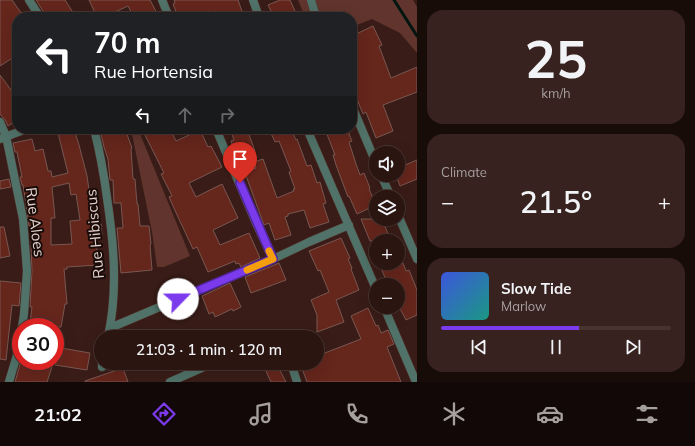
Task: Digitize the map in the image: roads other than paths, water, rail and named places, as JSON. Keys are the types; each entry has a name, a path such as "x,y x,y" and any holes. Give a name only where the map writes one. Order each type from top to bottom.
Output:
{"street":[{"path":"29,0 37,12"},
{"path":"162,0 167,12"},
{"path":"252,0 257,12"},
{"path":"311,0 315,12"},
{"path":"357,118 369,146"},
{"name":"Rue Aloes","path":"0,122 23,219 27,271 23,318"},
{"path":"3,138 13,134"},
{"name":"Rue Hibiscus","path":"95,134 103,171 113,245 114,296 110,328"},
{"path":"218,134 273,259"},
{"path":"309,134 372,278"},
{"path":"110,328 349,225"},
{"path":"403,226 417,259"},
{"path":"387,314 416,382"},
{"path":"9,382 13,370"},
{"path":"170,382 197,370"},
{"path":"293,370 297,382"}],"waterway":[{"path":"394,0 417,36"}]}
